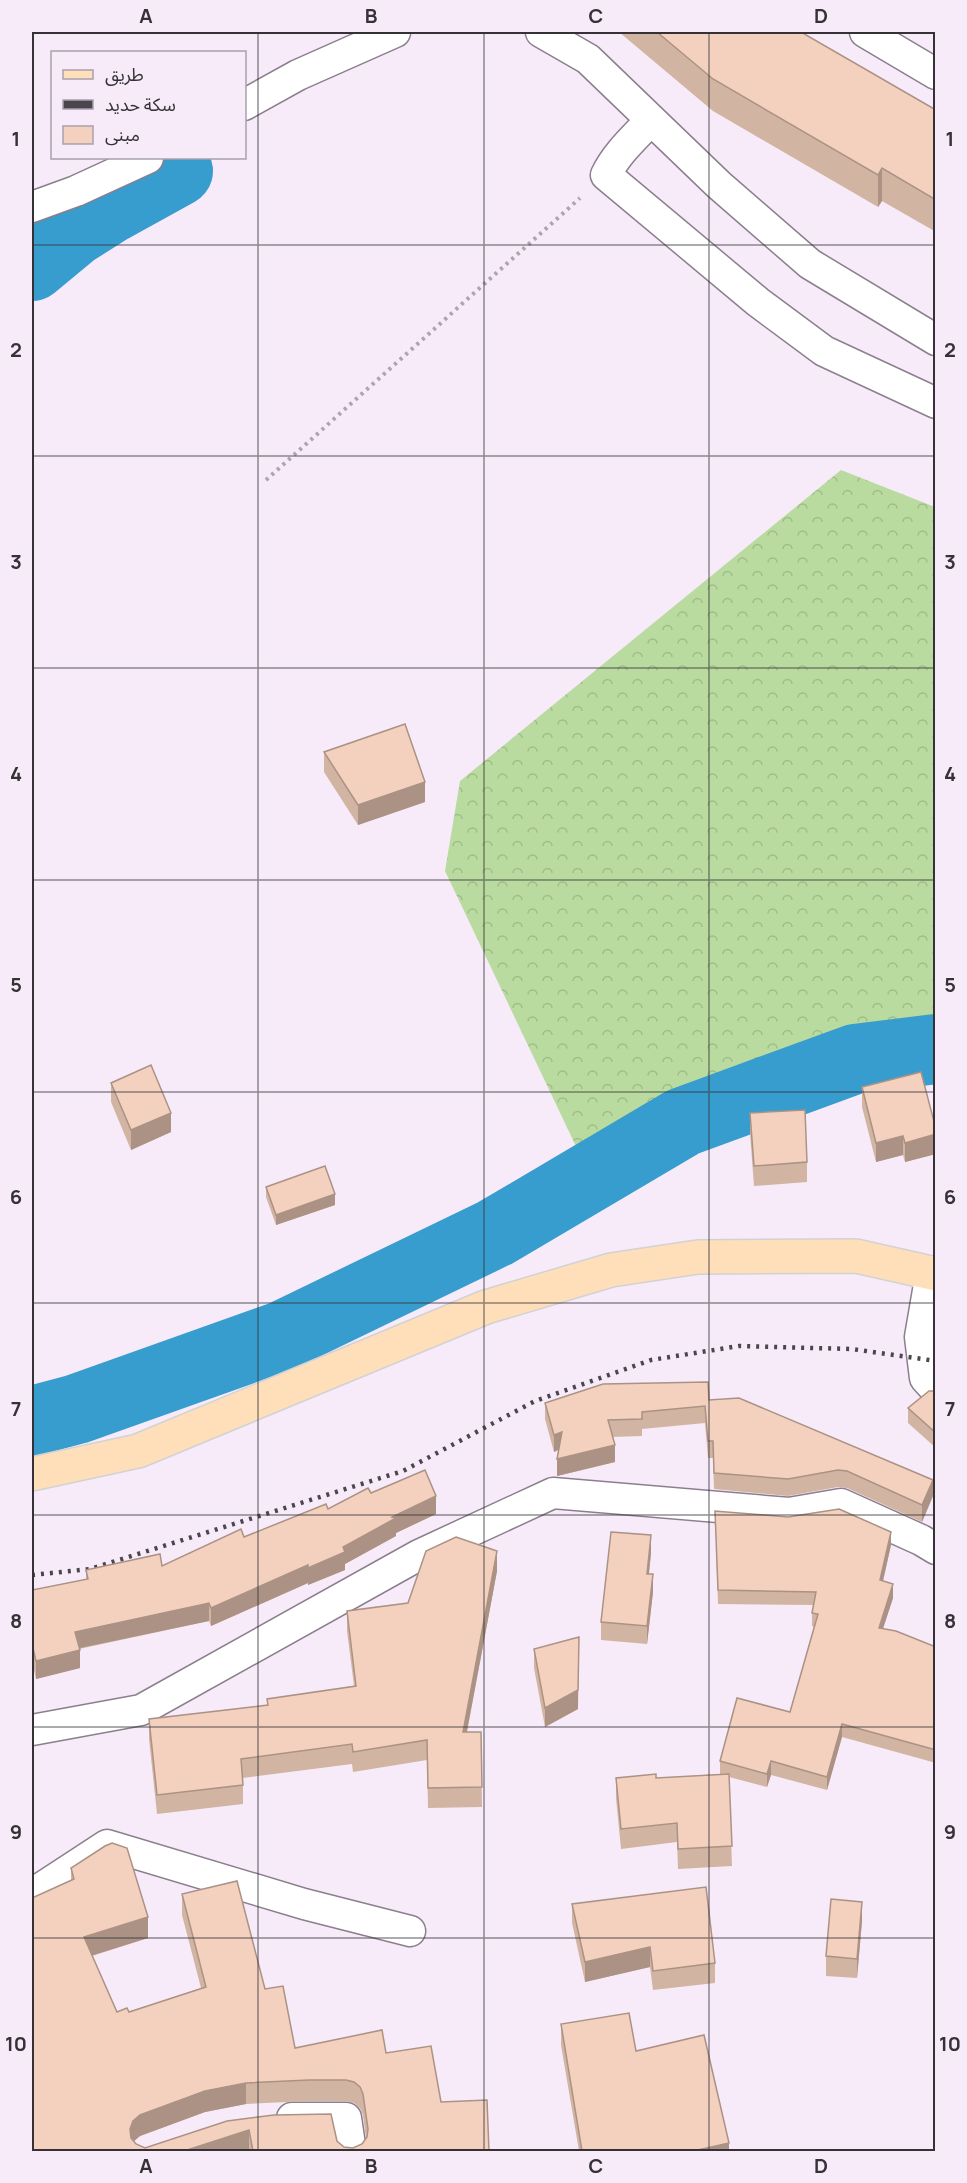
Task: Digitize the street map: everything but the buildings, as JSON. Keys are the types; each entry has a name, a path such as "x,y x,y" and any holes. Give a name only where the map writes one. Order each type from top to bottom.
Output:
{"main road":[{"path":"32,1474 138,1451 486,1307 612,1270 698,1257 856,1256 933,1274"}],"street":[{"path":"246,104 298,75 395,32"},
{"path":"541,32 588,59 650,121 810,264 936,340"},
{"path":"865,32 936,74"},
{"path":"650,121 614,162 758,302 824,351 936,403"},
{"path":"32,207 76,191 146,159"},
{"path":"933,1274 920,1337 925,1378 936,1390"},
{"path":"32,1730 141,1710 419,1555 554,1493 789,1513 841,1504 936,1549"},
{"path":"32,1894 108,1845 304,1904 410,1930"},
{"path":"267,2120 299,2117 346,2118 351,2151"}],"path":[{"path":"266,480 614,162"}],"green space":[{"path":"841,470 935,507 935,1018 690,1093 583,1161 445,871 460,781"}],"waterway":[{"path":"32,266 73,232 178,171"},
{"path":"32,1421 77,1409 282,1336 495,1233 683,1122 855,1059 936,1049"}],"railway":[{"path":"32,1575 90,1569 403,1471 535,1401 651,1360 739,1346 852,1349 936,1361"}]}
